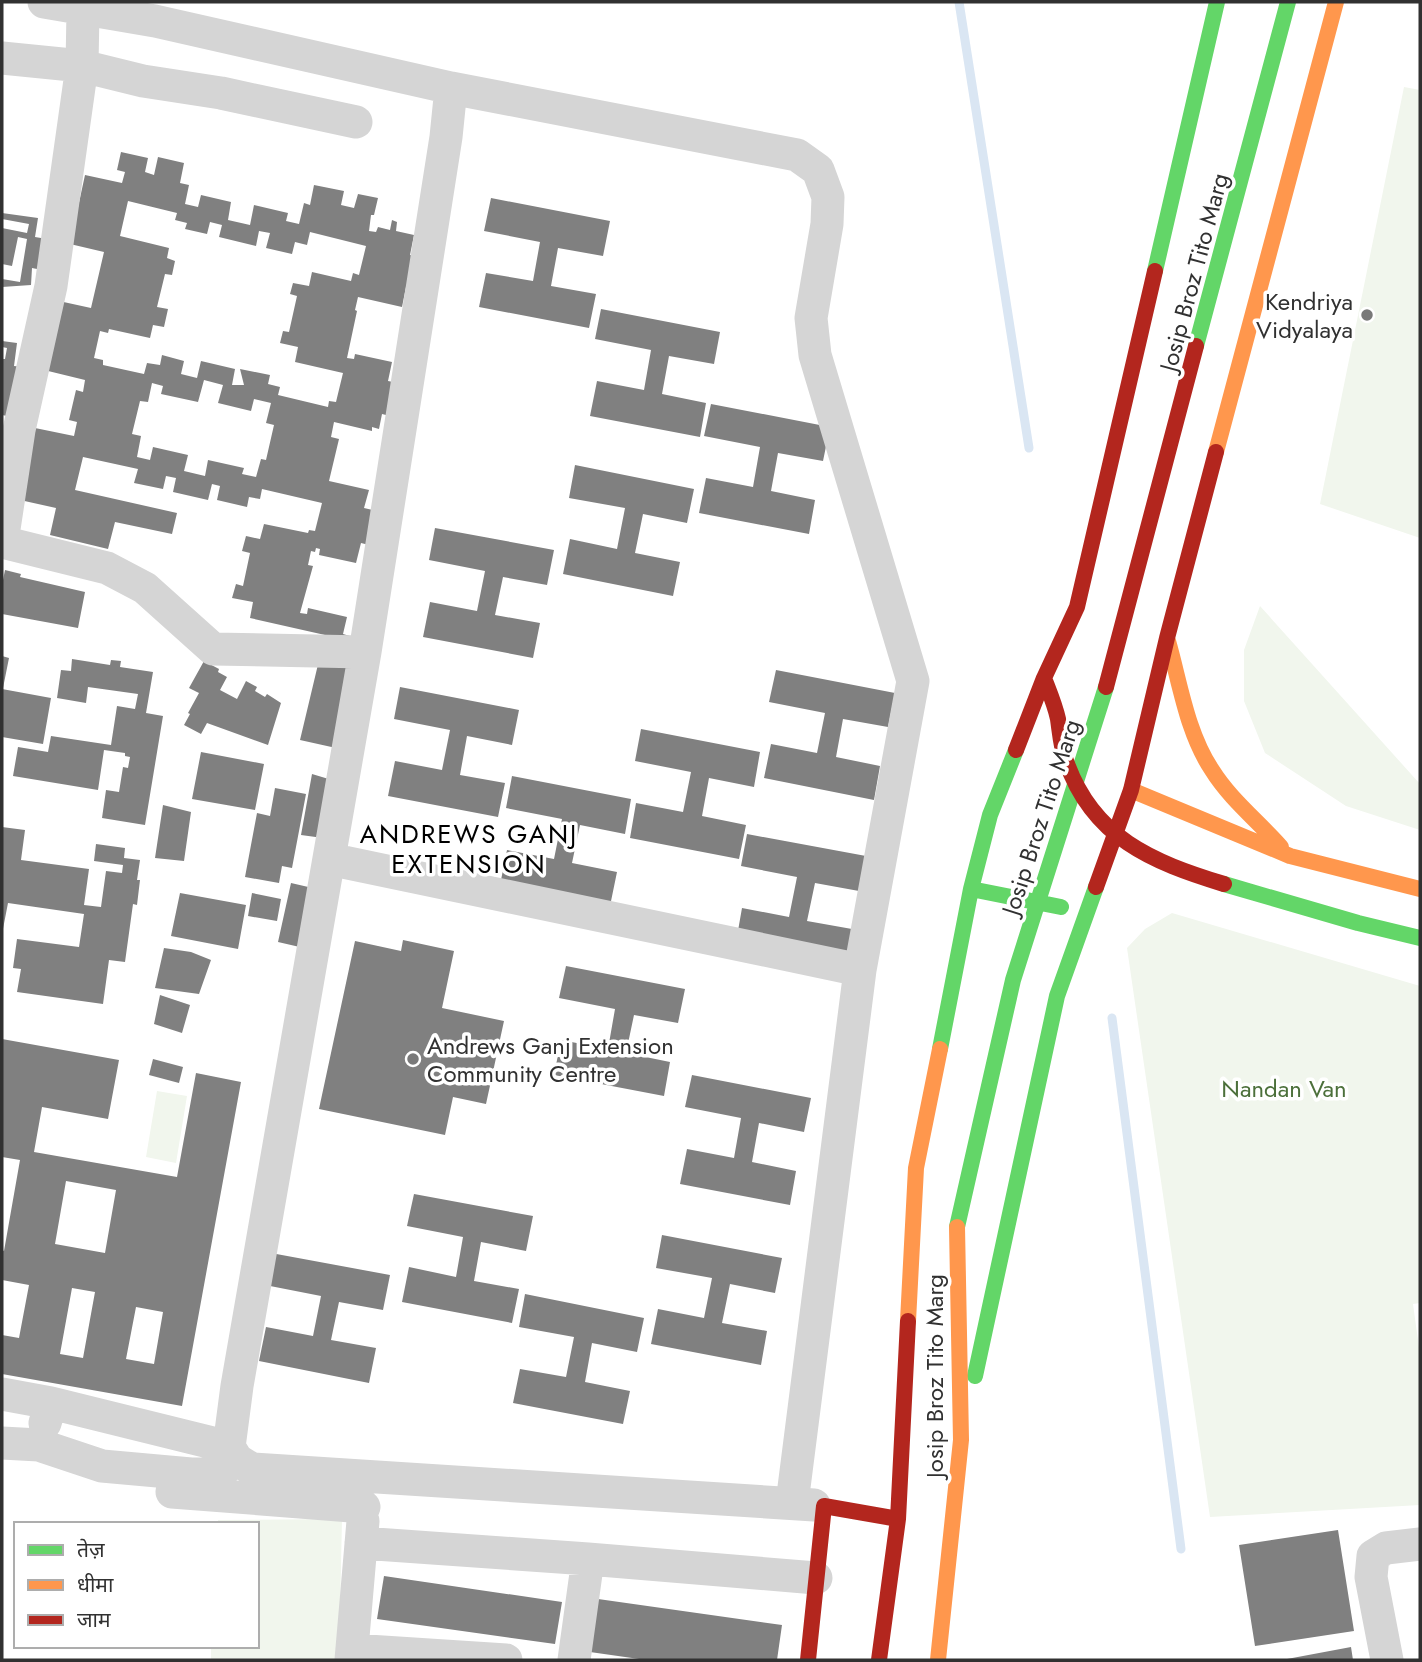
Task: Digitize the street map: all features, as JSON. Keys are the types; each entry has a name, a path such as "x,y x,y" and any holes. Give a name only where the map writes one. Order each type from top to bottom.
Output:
{"main road":[{"name":"Josip Broz Tito Marg","path":"878,1660 898,1518 907,1384 916,1168 971,889 990,815 1044,678 1077,607 1217,2"},
{"name":"Josip Broz Tito Marg","path":"938,1660 961,1440 957,1220 1013,980 1102,701 1288,2"},
{"path":"961,1440 1057,996 1131,790 1167,638 1336,2"},
{"path":"1167,638 1206,762 1290,856"},
{"path":"1044,678 1057,716 1064,757 1071,776 1091,809 1115,835 1135,850 1181,871 1358,923 1420,938"},
{"path":"1131,790 1290,856 1420,888"},
{"path":"1153,874 1181,871"},
{"path":"971,889 1085,918"},
{"path":"1085,918 1111,893"},
{"path":"808,1660 816,1578 808,1505 898,1518"}],"street":[{"path":"44,2 83,10 157,12 451,88 797,155 818,170 828,197 827,224 811,317 815,355 913,681 860,970 808,1505 96,1486"},
{"path":"83,10 82,66 51,286 19,430 2,542 107,568 145,588 213,649 365,652"},
{"path":"2,58 82,66 144,81 221,93 356,122"},
{"path":"2,1443 39,1445 102,1466 191,1474 209,1474 224,1469 233,1453 365,652 446,137 451,88"},
{"path":"329,859 860,970"},
{"path":"2,1394 51,1403 233,1453 252,1469 366,1492"},
{"path":"39,1445 51,1403"},
{"path":"366,1492 352,1655 506,1660"},
{"path":"361,1544 816,1578"},
{"path":"1387,1660 1371,1577 1373,1556 1386,1548 1420,1544"},
{"path":"574,1660 588,1559"}],"green space":[{"path":"1404,87 1420,90 1420,538 1320,504"},
{"path":"1260,606 1420,784 1420,830 1346,806 1265,753 1244,701 1244,650"},
{"name":"Nandan Van","path":"1172,913 1420,986 1420,1303 1413,1304 1420,1355 1420,1505 1210,1517 1127,948 1145,929"},
{"path":"157,1091 187,1096 176,1163 146,1157"},
{"path":"342,1519 339,1660 211,1660 211,1648 259,1648 259,1522 218,1520"}],"building":[{"path":"121,152 148,158 145,172 154,175 158,157 184,163 180,183 189,185 185,204 198,207 201,195 231,202 228,220 250,225 254,205 288,213 286,221 299,224 304,203 310,205 314,185 344,191 341,205 354,208 358,194 378,198 374,215 371,215 369,231 376,232 378,227 390,230 392,220 397,222 396,231 414,235 410,255 421,257 406,287 402,307 358,297 347,358 354,359 355,354 392,362 388,381 398,383 390,416 382,414 379,429 372,427 372,431 334,422 331,437 339,439 329,481 369,490 364,508 377,511 369,545 361,543 356,563 319,555 320,549 311,551 308,565 313,566 300,613 307,614 308,608 347,617 343,634 353,637 345,750 300,740 325,635 250,618 253,602 232,598 236,584 243,586 250,553 242,551 246,536 260,539 264,524 308,533 309,530 315,531 322,503 262,489 260,499 249,497 247,507 217,500 220,486 212,484 208,500 173,492 176,478 166,476 163,489 134,483 138,469 83,457 75,490 177,513 172,534 115,522 108,549 50,535 56,508 20,500 35,428 74,436 77,422 69,420 76,390 83,392 85,380 44,370 59,301 91,308 104,252 70,244 85,175 122,183 125,172 117,170","holes":["128,201 177,213 175,220 187,223 185,229 207,234 210,222 222,225 219,237 256,246 259,231 270,233 266,248 292,254 295,242 307,245 310,232 366,246 359,275 353,273 351,281 312,272 309,286 293,283 290,294 297,296 289,332 283,331 280,343 298,347 295,362 343,373 336,402 329,401 328,407 278,395 280,387 268,384 270,375 240,369 244,385 232,385 235,369 201,361 197,378 181,374 184,361 162,355 160,365 147,363 144,374 103,365 103,360 94,358 100,331 108,333 109,329 150,338 153,325 164,327 168,309 157,307 165,274 172,275 175,261 167,258 169,248 120,236","204,380 223,385 218,403 251,411 254,399 271,403 266,423 274,425 266,460 261,459 256,477 242,474 244,468 208,460 205,476 184,471 188,455 153,447 150,460 137,457 141,436 132,434 140,401 148,402 152,383 163,386 161,394 198,402"]},
{"path":"491,198 610,221 603,256 558,248 551,286 596,294 589,328 479,307 486,273 533,281 540,242 484,231"},
{"path":"2,213 38,218 35,237 47,239 42,270 32,268 31,285 2,287 2,279 20,282 27,239 18,237 12,266 2,264 2,228 27,233 29,224 2,219"},
{"path":"601,309 720,332 714,364 669,356 662,394 706,403 700,437 590,416 597,381 644,390 651,350 595,339"},
{"path":"2,341 17,343 14,366 23,367 7,416 2,415 2,359 5,359 7,348 2,347"},
{"path":"711,404 830,427 823,461 778,453 771,491 815,500 809,534 699,513 706,478 753,487 760,447 704,436"},
{"path":"575,465 694,489 687,523 643,514 635,553 680,562 673,596 563,574 570,539 617,549 625,508 569,498"},
{"path":"435,528 554,550 547,585 503,577 495,615 540,623 533,658 423,637 430,602 477,611 485,571 429,560"},
{"path":"5,570 21,574 20,577 85,592 78,628 2,614"},
{"path":"2,656 9,658 3,688 2,688"},
{"path":"72,659 110,665 111,660 121,661 120,667 153,672 146,713 163,716 145,825 102,818 106,790 119,792 123,767 128,768 130,757 125,756 125,753 104,750 98,790 13,776 18,747 48,752 51,736 111,745 117,706 135,709 138,694 88,687 86,703 57,698 61,670 71,671"},
{"path":"204,661 227,677 220,690 237,699 246,681 257,687 255,691 265,697 267,694 281,703 268,745 207,723 201,734 184,725 199,693 189,688"},
{"path":"776,670 895,693 888,727 843,719 836,757 880,766 874,800 764,778 771,744 817,753 825,713 769,702"},
{"path":"400,687 519,710 512,745 467,736 460,775 505,783 498,817 388,796 395,761 442,770 450,730 394,719"},
{"path":"2,689 51,698 43,744 2,737"},
{"path":"641,729 760,752 754,787 709,778 702,816 746,825 739,859 630,838 636,803 683,812 691,772 635,761"},
{"path":"201,752 264,764 255,810 192,799"},
{"path":"312,774 332,780 323,838 301,835"},
{"path":"512,776 631,799 625,834 580,825 572,863 617,872 610,906 500,885 507,850 554,859 562,819 506,808"},
{"path":"275,788 306,794 292,868 282,866 279,883 245,877 257,813 270,816"},
{"path":"163,805 191,812 184,861 155,858"},
{"path":"2,827 25,830 21,860 89,869 84,905 101,907 106,871 122,873 123,865 94,861 96,844 125,848 124,858 140,860 137,905 133,904 125,962 109,960 103,1004 17,992 21,969 13,968 17,939 79,947 84,914 8,903 2,934"},
{"path":"747,834 866,856 859,891 815,883 807,921 852,929 845,964 736,942 742,908 789,917 797,877 741,866"},
{"path":"291,883 317,889 304,948 278,942"},
{"path":"180,893 246,905 238,949 171,936"},
{"path":"252,893 281,899 277,921 248,916"},
{"name":"Andrews Ganj Extension Community Centre","path":"403,940 454,951 442,1008 504,1021 486,1104 453,1097 445,1135 319,1109 355,941 401,951"},
{"path":"164,948 191,952 211,960 199,994 155,988"},
{"path":"566,966 685,989 678,1023 634,1015 626,1053 670,1062 664,1096 554,1075 561,1040 608,1049 615,1009 559,998"},
{"path":"160,995 190,1005 182,1033 154,1024"},
{"path":"2,1039 119,1060 108,1119 42,1107 34,1152 177,1177 196,1073 241,1082 182,1406 2,1374 2,1335 19,1338 29,1285 2,1280 2,1250 4,1251 20,1160 2,1157","holes":["66,1181 116,1190 105,1253 55,1244","72,1288 95,1292 83,1358 60,1354","136,1307 163,1312 154,1364 126,1359"]},
{"path":"153,1059 183,1067 179,1083 149,1075"},
{"path":"692,1075 811,1098 804,1132 759,1123 752,1162 796,1171 790,1205 680,1184 687,1149 734,1158 741,1118 685,1107"},
{"path":"414,1194 533,1216 526,1251 481,1242 474,1281 519,1289 512,1323 402,1302 409,1267 456,1277 463,1237 407,1226"},
{"path":"662,1235 782,1258 775,1293 730,1284 722,1323 767,1331 761,1365 651,1344 658,1309 704,1318 712,1278 656,1268"},
{"path":"271,1253 390,1275 383,1310 339,1302 331,1340 376,1348 369,1383 259,1361 266,1327 313,1336 321,1296 265,1285"},
{"path":"525,1294 644,1318 637,1352 592,1343 585,1382 630,1391 623,1424 513,1403 520,1369 566,1377 574,1337 519,1327"},
{"path":"1338,1530 1354,1631 1255,1646 1239,1545"},
{"path":"384,1576 562,1602 555,1644 377,1619"},
{"path":"591,1598 782,1625 777,1660 646,1660 583,1651"},
{"path":"1351,1647 1353,1660 1287,1660 1287,1659"}],"waterway":[{"path":"959,2 1029,448"},
{"path":"1112,1018 1181,1549"}],"traffic: fast":[{"path":"1155,271 1217,2"},
{"path":"1196,346 1288,2"},
{"path":"957,1227 1013,980 1106,687"},
{"path":"940,1049 971,889 990,815 1016,750"},
{"path":"1224,884 1420,938"},
{"path":"975,1376 1057,996 1096,887"},
{"path":"971,889 1061,907"}],"traffic: slow":[{"path":"1216,452 1336,2"},
{"path":"1168,641 1190,724 1203,756 1227,791 1281,847"},
{"path":"1131,790 1290,856 1420,889"},
{"path":"908,1321 916,1168 940,1049"},
{"path":"938,1660 961,1440 957,1227"}],"traffic: jam":[{"path":"1016,750 1044,678 1077,607 1155,271"},
{"path":"1106,687 1196,346"},
{"path":"1096,887 1131,790 1167,638 1216,452"},
{"path":"1044,678 1057,714 1066,761 1092,810 1109,828 1149,856 1224,884"},
{"path":"879,1660 898,1519 908,1321"},
{"path":"808,1660 824,1506 898,1519"}],"place":[{"name":"Kendriya Vidyalaya","path":"1367,315"},
{"name":"Andrews Ganj Extension Community Centre","path":"413,1059"}],"district":[{"name":"ANDREWS GANJ EXTENSION","path":"469,849"}]}
